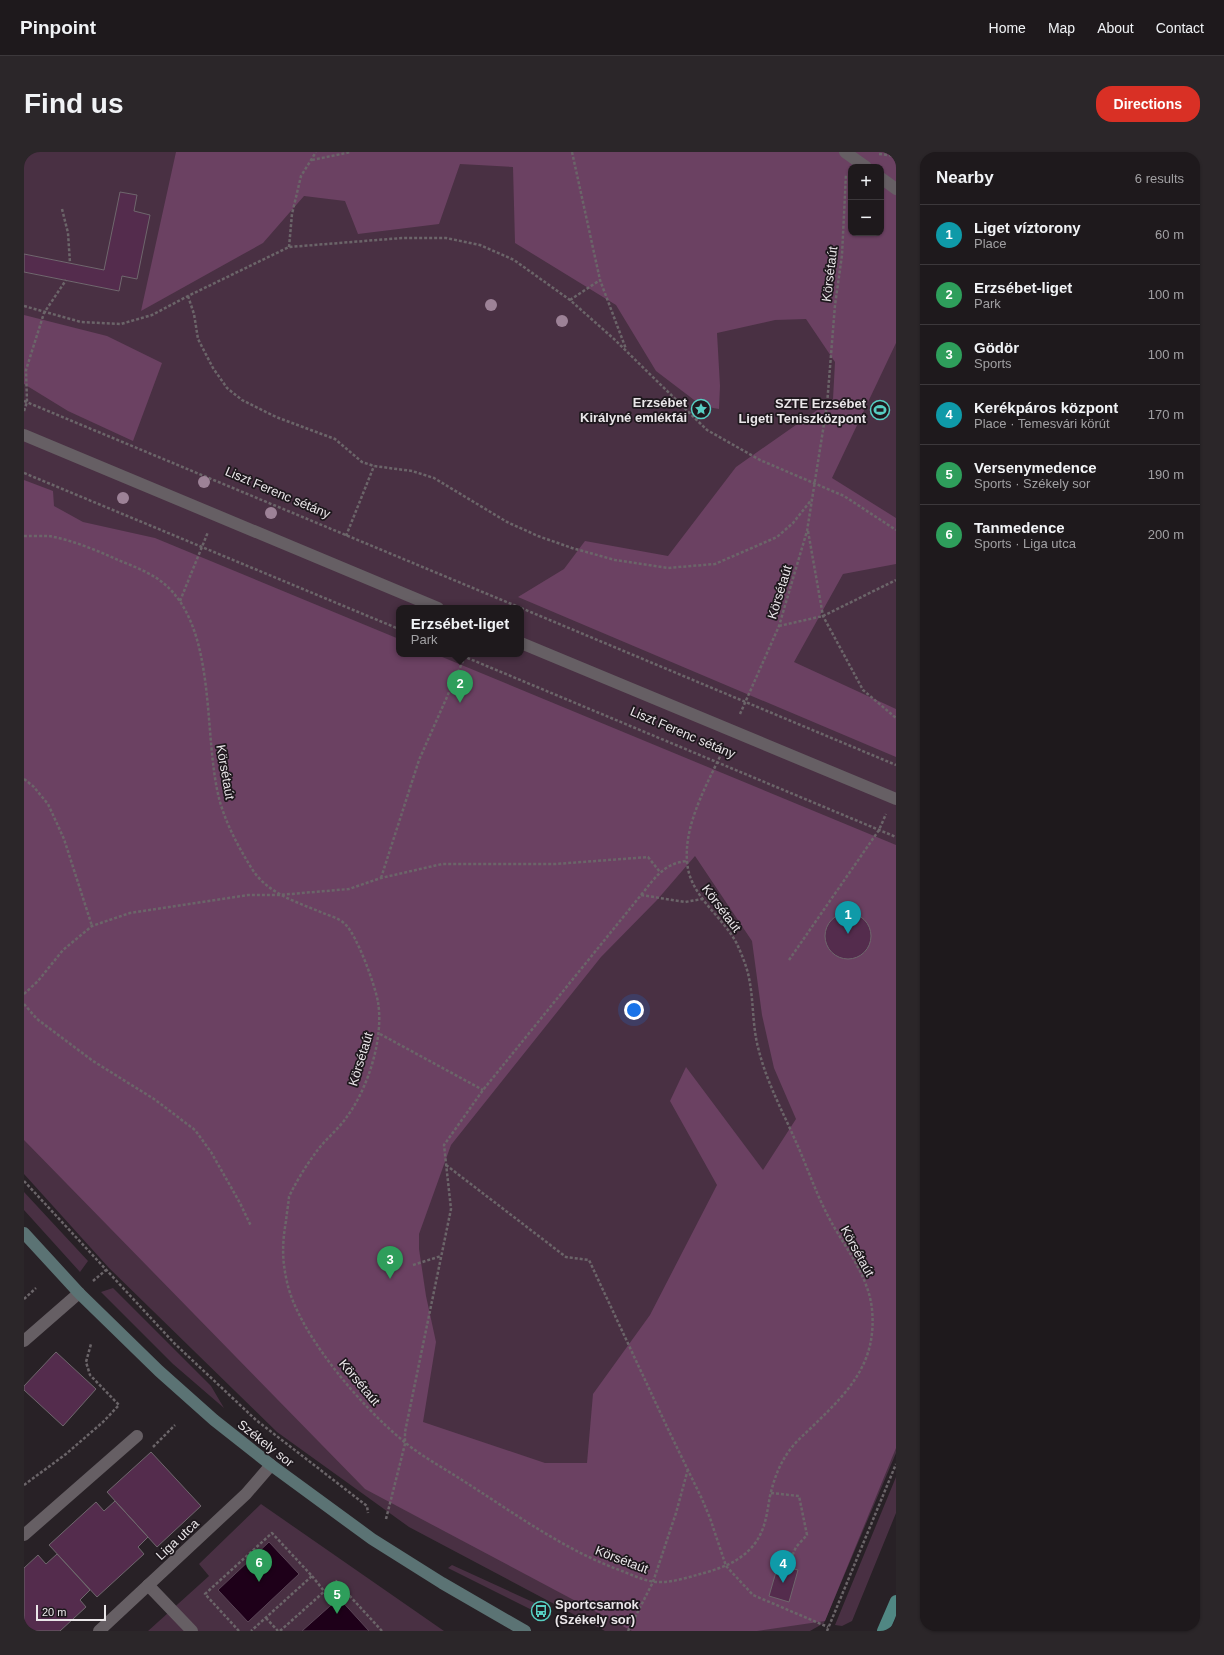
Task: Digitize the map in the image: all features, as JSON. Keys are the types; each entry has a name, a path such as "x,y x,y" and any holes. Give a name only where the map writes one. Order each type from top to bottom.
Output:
{"main road":[{"path":"883,1631 896,1601"}],"street":[{"path":"845,152 862,164"},
{"path":"884,180 896,189"},
{"path":"24,435 431,605"},
{"name":"Liszt Ferenc sétány","path":"524,644 896,799"},
{"name":"Székely sor","path":"24,1233 79,1294 159,1371 214,1420 271,1465 372,1539 442,1583 524,1631"},
{"path":"24,1341 79,1294"},
{"path":"24,1536 137,1436"},
{"name":"Liga utca","path":"99,1631 246,1494 271,1465"},
{"path":"148,1585 192,1631"}],"path":[{"path":"289,247 292,214 301,176 316,152"},
{"path":"311,160 351,152"},
{"path":"572,152 600,280 627,352"},
{"name":"Körsétaút","path":"24,536 48,536 78,544 126,563 150,574 167,585 180,601 190,619 198,644 205,685 212,756 220,800 231,831 257,877 280,895 338,919 348,926 371,978 378,1001 380,1034 364,1087 347,1117 315,1152 289,1198 282,1247 288,1288 301,1318 316,1343 358,1399 405,1444 513,1514 591,1560 653,1582 684,1579 726,1566 739,1559 755,1544 766,1520 777,1471 790,1449 852,1385 865,1363 870,1348 872,1304 864,1279 823,1206 809,1169 773,1090 759,1052 754,1031 748,971 738,945 726,925 702,898 694,886 688,870 687,861 688,840 693,818 779,626 808,531 827,405 835,305 842,255 845,167"},
{"path":"62,209 68,233 70,263"},
{"path":"24,306 44,313 81,322 121,324 152,315 289,247 402,238 446,238 480,245 514,260 570,300 627,352 707,430 760,460 844,496 896,530"},
{"path":"24,411 26,370 44,313 66,280"},
{"path":"570,300 600,280"},
{"path":"188,296 194,314 198,339 213,368 227,388 242,400 276,417 335,439 362,462 374,466 412,471 434,478 507,522 545,538 615,560 668,568 715,564 777,538 793,523 812,498"},
{"name":"Liszt Ferenc sétány","path":"25,401 514,605"},
{"path":"346,536 374,466"},
{"path":"24,473 396,628"},
{"path":"180,601 214,514"},
{"path":"808,531 823,616 863,690 896,718"},
{"path":"779,626 823,616 896,580"},
{"name":"Liszt Ferenc sétány","path":"524,609 896,765"},
{"path":"380,878 419,760 464,657"},
{"name":"Liszt Ferenc sétány","path":"470,657 896,837"},
{"path":"24,779 33,786 48,804 64,839 92,926"},
{"path":"789,960 879,830"},
{"path":"24,994 38,981 63,950 92,926 130,913 248,895 280,895 349,889 380,878 442,864 556,864 648,857 660,872"},
{"path":"386,1519 405,1444 405,1432 451,1209 444,1146 483,1090 660,872 670,865 687,861"},
{"path":"641,895 685,902 702,898"},
{"path":"24,1004 37,1019 93,1061 154,1099 195,1130 218,1165 240,1203 251,1226"},
{"path":"380,1034 483,1090"},
{"path":"446,1165 566,1257 589,1260 667,1427 688,1468 710,1518 726,1566 753,1594 828,1627"},
{"path":"24,1182 174,1342 256,1420 367,1506 372,1539"},
{"path":"413,1265 441,1256"},
{"path":"24,1299 36,1288"},
{"path":"24,1484 66,1454 103,1422 119,1405 90,1375 86,1362 91,1344"},
{"path":"827,1631 896,1464"},
{"path":"628,1631 653,1582 676,1513 688,1468"},
{"path":"771,1493 799,1496 803,1514 807,1535 796,1547 787,1568"},
{"path":"239,1631 205,1594 272,1533 325,1591"},
{"path":"251,1631 312,1576"},
{"path":"266,1618 279,1631 336,1580 382,1631"}],"shaded area":[{"path":"24,152 896,152 896,1453 824,1623 810,1631 605,1631 409,1527 277,1432 109,1268 24,1174"},
{"path":"176,152 896,152 896,343 832,478 896,518 896,564 843,574 794,662 896,709 896,757 518,597 564,569 585,541 668,556 736,467 833,399 835,362 806,319 775,320 717,333 720,386 719,409 702,406 656,371 616,305 515,243 513,167 460,164 439,224 358,234 345,201 304,196 263,243 141,311"},
{"path":"24,315 107,336 162,363 133,441 68,411 24,384"},
{"path":"24,480 53,491 54,506 83,522 155,538 396,638 396,657 442,657 896,845 896,1448 825,1621 757,1631 632,1631 365,1489 24,1140","holes":["695,856 752,941 762,1015 774,1068 796,1119 763,1170 686,1067 670,1101 717,1185 650,1315 593,1394 587,1463 545,1463 423,1422 436,1342 426,1296 419,1249 419,1234 451,1145 601,957 657,900"]},
{"path":"24,1192 88,1261 80,1272 24,1210"},
{"path":"113,1288 211,1386 224,1408 173,1364 101,1292"},
{"path":"896,1477 896,1513 852,1621 842,1626 835,1625"},
{"path":"261,1504 444,1631 148,1631 209,1576 199,1564"},
{"path":"269,1542 299,1574 248,1622 218,1590"},
{"path":"452,1565 535,1603 539,1608 534,1611 448,1568"},
{"path":"339,1598 369,1631 302,1631"}],"building":[{"path":"120,192 137,195 134,211 150,215 137,279 122,276 119,291 24,272 24,254 104,270"},
{"path":"848,913 861,917 867,923 871,936 867,949 861,955 848,959 835,955 829,949 825,936 829,923 835,917"},
{"path":"56,1352 96,1389 63,1426 24,1390 24,1386"},
{"path":"151,1452 201,1506 157,1547 107,1492"},
{"path":"115,1501 148,1537 138,1547 144,1554 97,1597 49,1545 96,1502 104,1511"},
{"path":"57,1554 90,1590 80,1600 86,1607 60,1631 24,1631 24,1568 38,1555 46,1564"},
{"path":"778,1565 798,1570 789,1602 769,1596"}],"place":[{"name":"Erzsébet Királyné emlékfái","path":"701,409"},
{"name":"SZTE Erzsébet Ligeti Teniszközpont","path":"880,410"},
{"name":"Erzsébet-liget","path":"460,703"},
{"name":"Liget víztorony","path":"848,934"},
{"name":"Gödör","path":"390,1279"},
{"name":"Tanmedence","path":"259,1582"},
{"name":"Kerékpáros központ","path":"783,1583"},
{"name":"Sportcsarnok (Székely sor)","path":"541,1611"},
{"name":"Versenymedence","path":"337,1614"}]}
